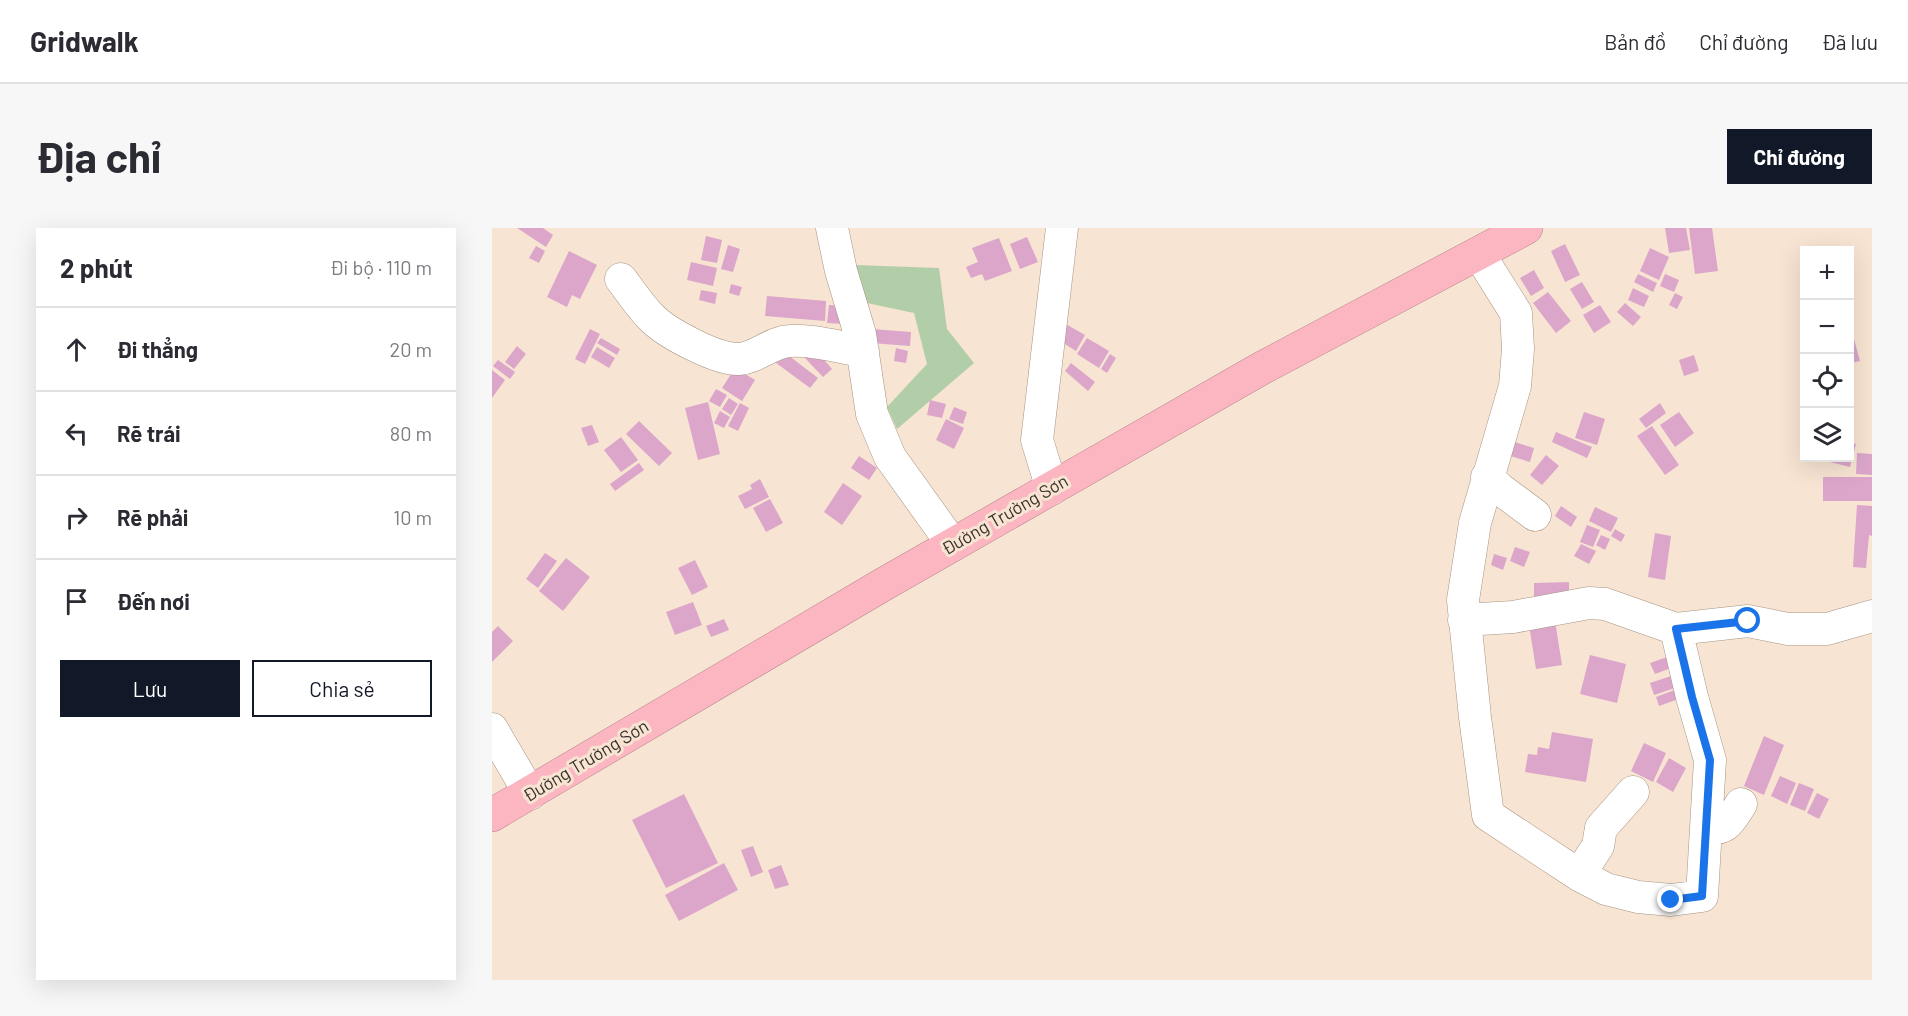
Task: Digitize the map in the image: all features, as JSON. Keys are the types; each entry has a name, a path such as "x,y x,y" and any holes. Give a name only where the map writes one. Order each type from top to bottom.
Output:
{"highway":[{"name":"Đường Trường Sơn","path":"492,815 953,545 1262,368 1526,228"}],"street":[{"path":"832,228 862,351 872,414 890,457 953,545"},
{"path":"1052,489 1037,440 1062,228"},
{"path":"1479,254 1516,314 1518,349 1515,386 1475,523 1463,600 1488,815 1579,875 1606,889 1638,897 1671,900 1702,896 1710,760 1676,629"},
{"path":"621,279 661,326 727,359 751,357 780,342 792,340 862,351"},
{"path":"1487,477 1535,515"},
{"path":"1464,620 1513,617 1589,603 1605,604 1676,629 1748,621 1788,629 1827,629 1872,616"},
{"path":"495,743 530,794"},
{"path":"1579,875 1598,846 1600,828 1632,792"},
{"path":"1706,830 1721,829 1728,825 1740,804"}],"green space":[{"path":"856,265 939,268 947,329 974,363 897,429 887,407 927,364 914,313 862,302"}],"building":[{"path":"517,228 543,228 553,235 546,247"},
{"path":"1665,228 1686,228 1690,250 1669,253"},
{"path":"1689,228 1712,228 1718,271 1695,274"},
{"path":"706,236 722,240 717,263 701,260"},
{"path":"1027,237 1038,262 1020,269 1010,244"},
{"path":"999,238 1012,271 985,281 982,274 971,278 966,267 978,262 972,248"},
{"path":"1565,244 1580,275 1565,282 1551,251"},
{"path":"728,245 740,249 733,272 721,269"},
{"path":"536,246 545,251 539,263 529,258"},
{"path":"1650,248 1669,257 1659,280 1640,271"},
{"path":"569,251 597,265 580,299 572,295 567,307 547,297"},
{"path":"691,262 717,268 713,286 687,280"},
{"path":"1534,270 1544,288 1531,296 1520,278"},
{"path":"1638,274 1657,283 1653,292 1634,282"},
{"path":"1665,274 1679,280 1674,292 1660,286"},
{"path":"1582,282 1594,302 1582,309 1570,289"},
{"path":"731,284 742,287 739,296 729,293"},
{"path":"1633,288 1649,296 1644,307 1628,300"},
{"path":"701,290 717,293 715,304 699,300"},
{"path":"1548,292 1571,321 1556,333 1533,303"},
{"path":"1675,293 1683,297 1677,309 1669,305"},
{"path":"767,296 826,301 825,321 765,316"},
{"path":"1625,303 1641,317 1633,326 1617,312"},
{"path":"829,305 846,306 845,324 827,323"},
{"path":"1600,305 1611,322 1594,333 1583,315"},
{"path":"1064,323 1085,335 1076,351 1055,338"},
{"path":"590,329 600,334 585,364 575,359"},
{"path":"872,329 911,332 910,346 871,343"},
{"path":"601,338 620,349 617,355 597,343"},
{"path":"1087,338 1109,351 1099,368 1077,354"},
{"path":"1854,339 1860,361 1854,362"},
{"path":"517,346 526,354 514,369 505,362"},
{"path":"776,346 818,378 810,388 768,357"},
{"path":"597,347 615,358 609,368 591,357"},
{"path":"814,348 832,369 823,377 804,357"},
{"path":"896,348 908,351 906,363 894,361"},
{"path":"1110,354 1116,358 1107,373 1101,369"},
{"path":"1694,355 1699,371 1684,376 1679,360"},
{"path":"498,360 515,372 510,379 493,366"},
{"path":"1071,363 1095,382 1088,391 1065,371"},
{"path":"735,368 755,380 742,401 722,388"},
{"path":"492,370 505,380 492,398"},
{"path":"716,389 727,395 720,407 709,401"},
{"path":"729,398 738,404 731,415 722,409"},
{"path":"930,400 946,404 942,418 927,415"},
{"path":"708,402 720,454 698,460 685,408"},
{"path":"740,403 749,408 738,431 728,426"},
{"path":"1660,403 1666,413 1646,428 1639,419"},
{"path":"954,407 967,412 963,424 949,419"},
{"path":"720,411 730,417 724,428 714,423"},
{"path":"1584,412 1605,419 1597,445 1575,438"},
{"path":"1679,412 1694,433 1675,447 1660,425"},
{"path":"946,419 964,428 954,449 936,440"},
{"path":"639,421 672,453 659,466 626,434"},
{"path":"592,425 599,442 588,446 581,428"},
{"path":"1652,426 1679,465 1665,475 1637,436"},
{"path":"1556,432 1592,447 1587,458 1552,442"},
{"path":"621,437 638,460 621,472 604,450"},
{"path":"1511,441 1534,448 1530,462 1507,455"},
{"path":"1857,453 1872,454 1872,475 1856,474"},
{"path":"1546,455 1559,466 1542,485 1530,475"},
{"path":"859,456 877,468 869,480 851,468"},
{"path":"1830,462 1851,462 1850,467"},
{"path":"639,463 644,470 615,491 610,484"},
{"path":"1823,477 1872,477 1872,501 1823,501"},
{"path":"760,479 769,497 745,509 738,496 752,489 750,485"},
{"path":"843,483 862,496 842,525 824,512"},
{"path":"770,499 783,523 766,532 753,508"},
{"path":"1857,505 1872,506 1872,536 1869,535 1866,568 1853,567"},
{"path":"1561,506 1577,517 1571,527 1555,516"},
{"path":"1595,507 1618,518 1611,532 1589,521"},
{"path":"1587,525 1600,530 1593,547 1580,542"},
{"path":"1615,529 1625,535 1621,542 1611,536"},
{"path":"1655,533 1671,536 1665,580 1648,577"},
{"path":"1601,535 1610,539 1605,550 1596,545"},
{"path":"1581,544 1596,551 1589,564 1574,556"},
{"path":"1515,547 1530,552 1524,567 1510,561"},
{"path":"545,553 557,561 538,588 526,579"},
{"path":"1494,554 1507,558 1503,570 1491,565"},
{"path":"566,558 590,577 563,611 539,591"},
{"path":"695,560 708,587 692,595 678,568"},
{"path":"1569,582 1569,602 1534,602 1534,583"},
{"path":"693,602 702,625 675,635 666,612"},
{"path":"724,619 729,630 711,637 706,626"},
{"path":"1555,621 1562,665 1536,669 1529,625"},
{"path":"498,626 513,641 492,662 492,632"},
{"path":"1590,655 1626,664 1617,703 1580,694"},
{"path":"1670,656 1674,667 1655,674 1650,663"},
{"path":"1674,675 1678,687 1654,695 1650,683"},
{"path":"1680,688 1684,697 1659,706 1656,697"},
{"path":"1552,732 1593,739 1586,782 1525,772 1528,754 1537,755 1538,747 1549,749"},
{"path":"1764,736 1784,745 1764,795 1744,786"},
{"path":"1644,743 1666,753 1653,782 1631,771"},
{"path":"1669,758 1686,768 1673,792 1656,782"},
{"path":"1780,776 1796,783 1787,804 1771,796"},
{"path":"1799,783 1814,789 1805,811 1790,805"},
{"path":"1817,793 1829,799 1819,819 1807,813"},
{"path":"684,794 718,863 666,888 632,820"},
{"path":"753,846 763,872 751,877 741,850"},
{"path":"724,863 738,890 679,921 665,895"},
{"path":"781,865 789,885 775,889 768,870"}],"route":[{"path":"1671,900 1702,896 1710,760 1676,629 1748,621"}]}
